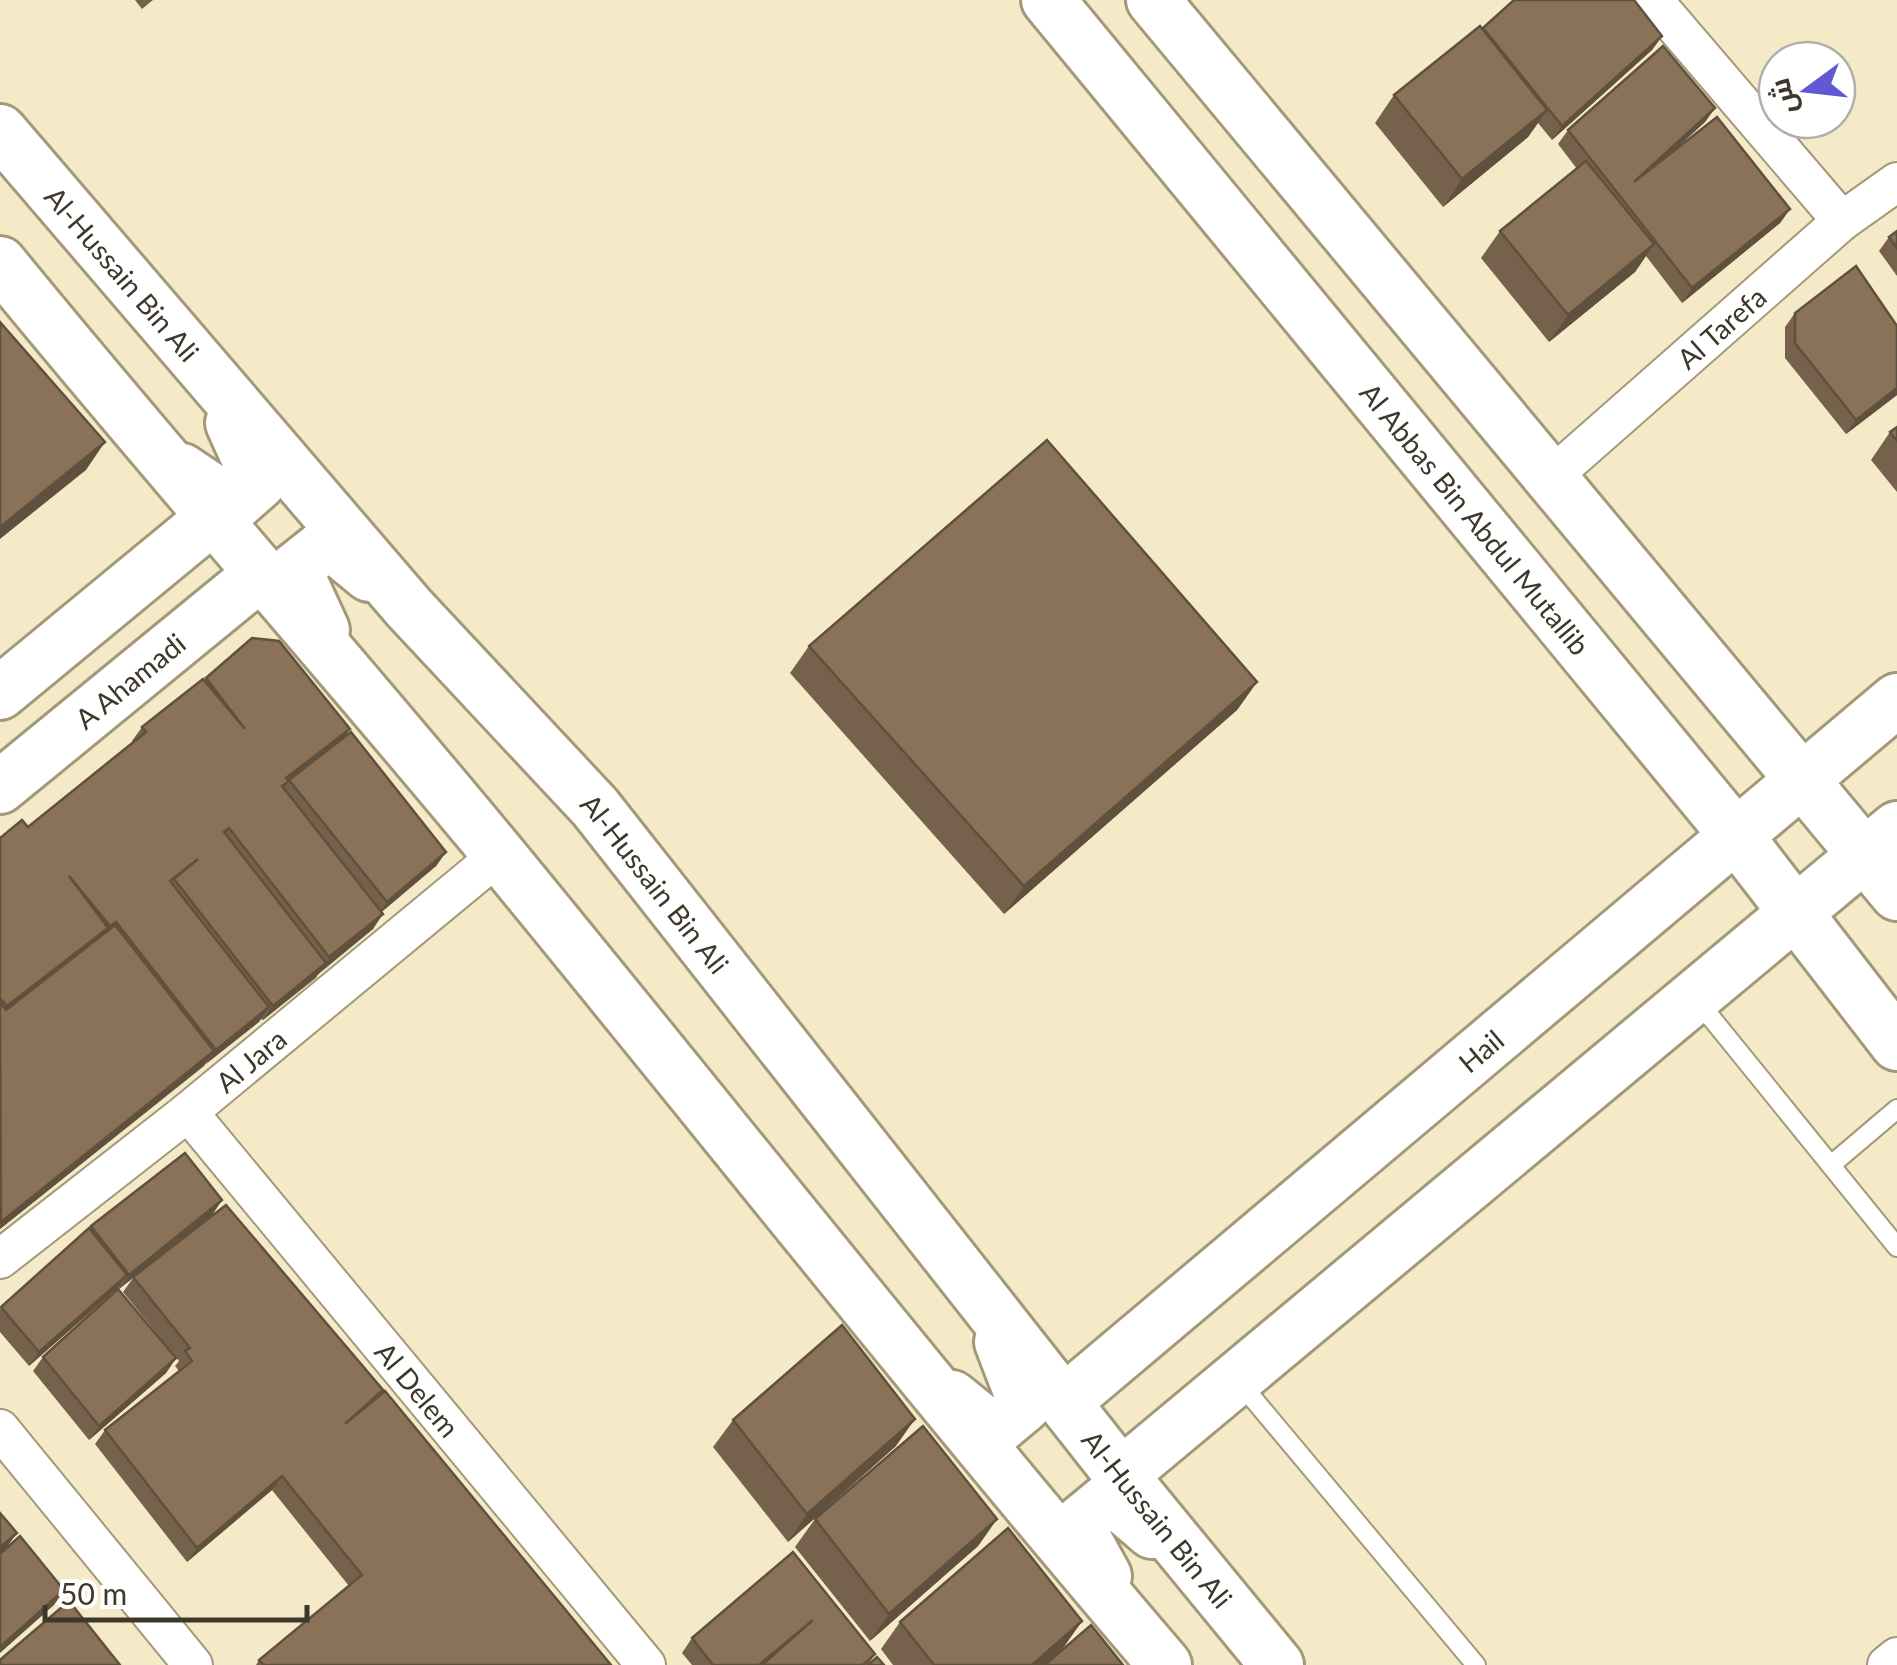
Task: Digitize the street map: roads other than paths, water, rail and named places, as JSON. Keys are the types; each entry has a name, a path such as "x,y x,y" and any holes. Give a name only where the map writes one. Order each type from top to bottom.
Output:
{"street":[{"name":"Al Abbas Bin Abdul Mutallib","path":"1048,0 1734,833 1897,1044"},
{"path":"1153,0 1800,778 1881,841 1897,894"},
{"path":"1653,0 1842,220"},
{"name":"Al-Hussain Bin Ali","path":"0,131 408,608 595,807 1120,1475 1277,1665"},
{"name":"Al Tarefa","path":"1550,478 1842,220 1897,182"},
{"path":"0,263 152,450 500,855 916,1368 1151,1649"},
{"path":"152,450 234,505 260,483 214,384"},
{"path":"0,693 211,519"},
{"path":"342,672 295,569 330,542 408,608"},
{"name":"A Ahamadi","path":"0,787 260,575"},
{"name":"Hail","path":"1064,1402 1734,833 1897,700"},
{"path":"1120,1475 1881,841"},
{"name":"Al Jara","path":"0,1260 188,1112 500,855"},
{"name":"Al Delem","path":"188,1112 646,1665"},
{"path":"916,1368 994,1432 1025,1405 984,1298"},
{"path":"0,1428 193,1665"},
{"path":"1151,1649 1077,1525 1111,1497 1206,1578"},
{"path":"1887,1665 1897,1657"}],"lane":[{"path":"1693,995 1897,1247"},
{"path":"1831,1165 1897,1110"},
{"path":"1236,1379 1476,1665"}]}
